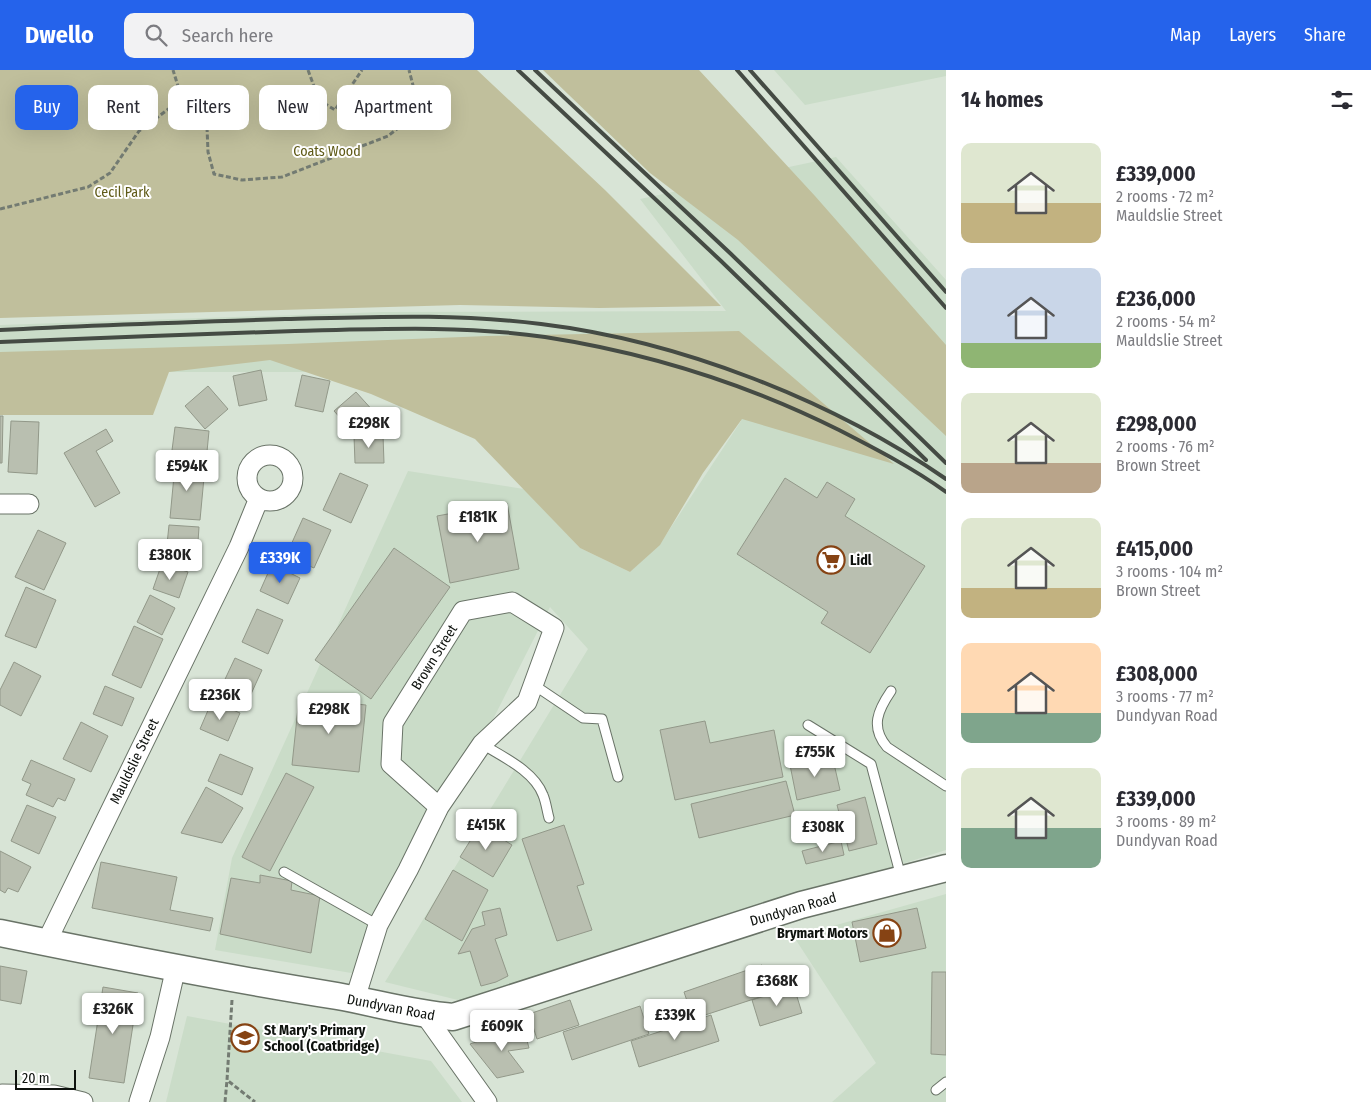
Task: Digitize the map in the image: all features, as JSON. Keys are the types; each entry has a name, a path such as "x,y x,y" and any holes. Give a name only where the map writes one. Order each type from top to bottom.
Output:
{"main road":[{"name":"Dundyvan Road","path":"0,933 232,979 355,999 425,1015 453,1017 801,905 946,868"}],"street":[{"name":"Mauldslie Street","path":"46,943 239,547 259,498"},
{"path":"0,504 29,504"},
{"name":"Brown Street","path":"355,999 378,925 439,807 482,744 527,702 534,685 554,628 512,602 463,611 393,723 391,764 439,807"},
{"path":"139,1102 160,1037 176,967"},
{"path":"425,1015 488,1102"},
{"path":"2,1094 54,1095 83,1102"}],"lane":[{"path":"534,685 583,718 602,719 618,778"},
{"path":"891,691 882,704 878,715 880,738 887,747 946,786"},
{"path":"808,725 871,764 902,880"},
{"path":"482,744 520,766 531,778 543,794 549,818"},
{"path":"284,872 378,925"},
{"path":"936,1090 946,1082"}],"path":[{"path":"173,70 178,85"},
{"path":"308,70 319,100 335,110 362,70"},
{"path":"207,130 208,152 214,174 242,180 282,177 388,136 416,114 415,93 409,70"},
{"path":"0,209 88,187 110,173 139,131 168,109"},
{"path":"225,1102 232,979"},
{"path":"227,1080 255,1102"}],"shaded area":[{"path":"774,70 946,70 946,76 805,105"},
{"path":"836,157 946,280 946,850 466,1002 385,982 588,649 550,607 363,975 215,950 232,858 408,471 524,489 580,548 630,572 660,544 741,421 404,372 168,372 0,375 0,325 383,312 726,311 640,199"},
{"path":"946,894 946,1102 832,1102 876,1063 794,937"},
{"name":"St Mary's Primary School (Coatbridge)","path":"187,1016 431,1061 462,1102 166,1102"}],"green space":[{"name":"Cecil Park","path":"0,70 477,70 605,190 721,306 599,308 460,305 0,318"},
{"path":"543,70 699,70 815,196 946,345 946,436 738,240 650,173"},
{"path":"739,331 894,464 742,419 703,473 660,545 630,572 580,548 475,439 371,394 270,360 169,372 153,415 0,415 0,352 487,336"}],"building":[{"path":"261,370 267,400 239,406 233,376"},
{"path":"302,375 330,381 323,412 295,406"},
{"path":"208,386 228,409 205,429 185,406"},
{"path":"356,392 375,413 353,432 334,411"},
{"path":"0,416 3,416 2,463 0,463"},
{"path":"11,421 39,422 37,474 8,472"},
{"path":"175,427 209,431 206,462 171,458"},
{"path":"106,429 113,441 96,451 120,493 95,507 64,453"},
{"path":"383,435 384,463 355,463 354,436"},
{"path":"175,465 205,467 200,520 170,518"},
{"path":"340,473 368,485 351,523 323,510"},
{"name":"Lidl","path":"785,478 817,498 827,482 855,499 845,516 925,566 870,653 821,623 828,612 737,554"},
{"path":"507,503 519,569 450,583 437,516"},
{"path":"303,518 331,530 314,568 286,556"},
{"path":"169,525 199,527 197,557 166,554"},
{"path":"38,530 66,543 44,590 15,577"},
{"path":"394,548 450,587 371,699 315,660"},
{"path":"162,563 188,572 179,598 153,589"},
{"path":"272,564 300,578 288,604 260,591"},
{"path":"26,587 56,600 36,648 5,636"},
{"path":"150,595 175,608 162,635 137,622"},
{"path":"257,609 283,620 268,654 242,642"},
{"path":"134,626 163,639 141,688 112,675"},
{"path":"235,658 262,670 246,705 219,692"},
{"path":"14,662 41,676 21,716 0,705 0,690"},
{"path":"105,686 134,698 122,726 93,714"},
{"path":"299,698 366,705 359,772 292,765"},
{"path":"212,701 240,713 228,741 200,729"},
{"path":"705,721 710,743 774,730 783,777 675,800 660,730"},
{"path":"81,722 108,736 91,772 63,759"},
{"path":"220,754 253,768 242,795 208,781"},
{"path":"832,755 840,790 797,800 790,765"},
{"path":"31,760 75,779 65,801 58,798 53,807 26,795 31,784 22,780"},
{"path":"286,773 314,787 270,871 242,857"},
{"path":"786,781 795,815 699,838 691,804"},
{"path":"206,787 243,808 222,843 181,833"},
{"path":"865,797 877,844 849,851 837,805"},
{"path":"27,805 56,817 39,854 11,841"},
{"path":"480,825 512,845 493,877 460,857"},
{"path":"564,825 584,884 577,886 592,930 557,941 522,839"},
{"path":"841,841 844,855 806,864 802,851"},
{"path":"0,851 31,867 18,892 8,888 5,893 0,890"},
{"path":"101,862 177,877 170,910 213,918 210,931 92,908"},
{"path":"453,870 488,890 462,941 425,919"},
{"path":"260,875 292,881 291,890 320,896 311,953 220,934 231,878 260,883"},
{"path":"500,908 507,935 495,939 508,976 481,986 470,951 458,954 472,929 485,925 482,912"},
{"path":"917,908 926,948 860,962 852,922"},
{"path":"762,965 772,993 693,1019 684,992"},
{"path":"0,966 27,971 21,1004 0,1000"},
{"path":"932,972 946,972 946,1055 931,1054"},
{"path":"103,987 138,993 124,1083 89,1078"},
{"path":"794,987 802,1013 760,1026 752,1000"},
{"path":"570,1000 579,1025 537,1039 529,1014"},
{"path":"640,1006 649,1034 572,1060 563,1032"},
{"path":"711,1015 719,1041 639,1067 631,1041"},
{"path":"523,1026 529,1048 508,1051 524,1072 497,1078 470,1044"}],"railway":[{"path":"518,70 721,261 926,460"},
{"path":"535,70 731,254 946,463"},
{"path":"737,70 946,308"},
{"path":"750,70 946,292"},
{"path":"0,330 178,322 445,317 541,324 594,332 647,344 752,378 854,424 901,450 946,479"},
{"path":"0,342 389,329 452,329 545,337 659,361 769,398 867,444 946,492"}],"place":[{"name":"Lidl","path":"831,560"},
{"name":"Brymart Motors","path":"887,933"},
{"name":"St Mary's Primary School (Coatbridge)","path":"245,1038"}],"park label":[{"name":"Coats Wood","path":"327,151"}]}
